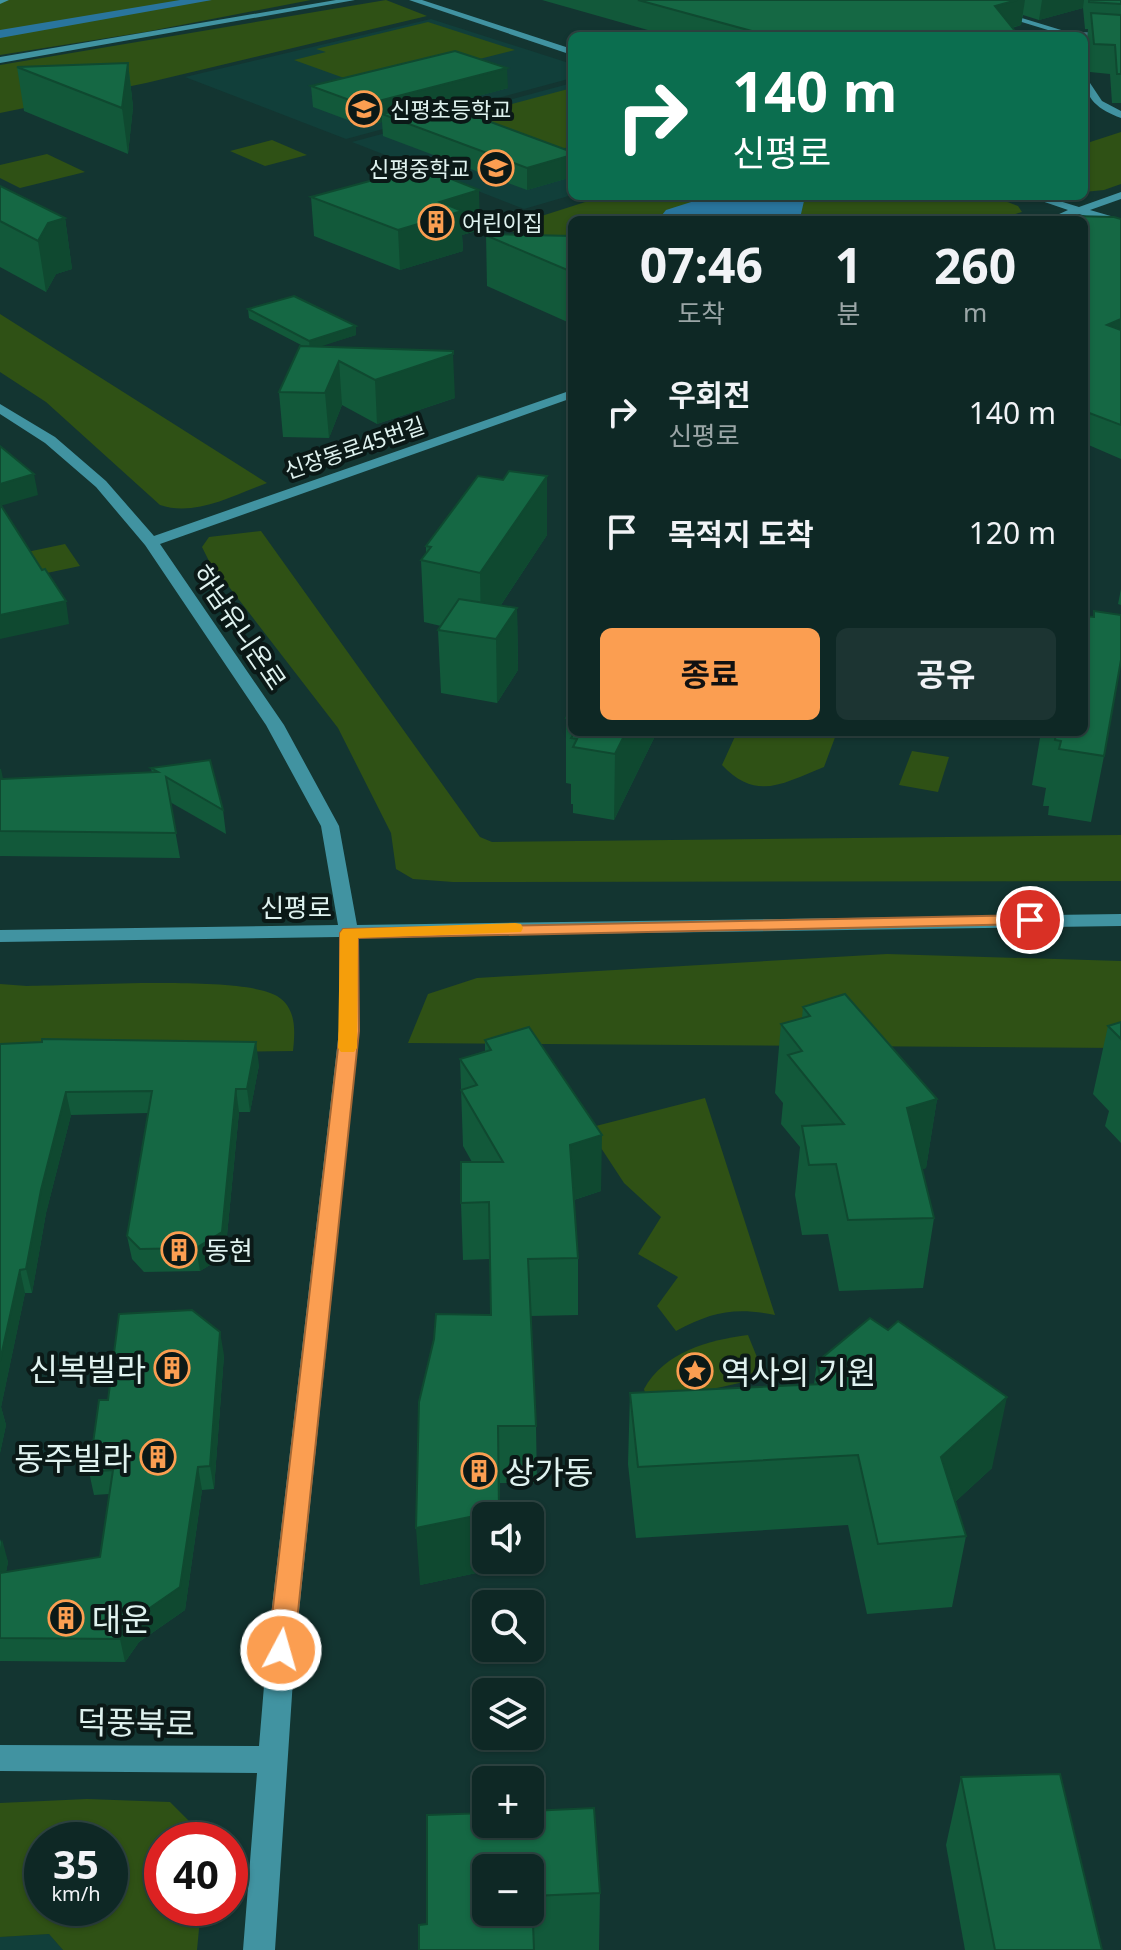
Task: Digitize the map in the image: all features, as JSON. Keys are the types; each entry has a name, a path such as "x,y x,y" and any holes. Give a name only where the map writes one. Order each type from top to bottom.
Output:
{"street":[{"path":"0,60 351,0"},
{"path":"413,0 568,51"},
{"path":"953,0 1056,32"},
{"path":"1088,36 1121,37"},
{"path":"1088,84 1098,103 1119,114"},
{"path":"1063,216 1121,195"},
{"path":"1046,200 1121,223"},
{"name":"신장동로45번길","path":"151,542 568,395"},
{"name":"하남유니온로","path":"0,408 50,440 101,484 151,542 275,725 330,826 349,933 349,1031 281,1650 259,1950"},
{"name":"신평로","path":"0,936 349,933 909,920 1121,920"},
{"name":"덕풍북로","path":"0,1758 272,1760"}],"shaded area":[{"name":"신평초등학교","path":"431,19 568,63 568,79 346,139 185,77"},
{"name":"신평중학교","path":"568,84 568,196 524,209 352,142"},
{"path":"49,1934 63,1950 0,1950 0,1937"}],"green space":[{"path":"0,0 311,0 145,32 0,55"},
{"path":"386,0 427,16 146,83 0,113 0,65"},
{"path":"428,22 515,50 369,87 294,60 326,52 316,49"},
{"path":"568,89 568,147 548,153 447,121"},
{"path":"1121,132 1121,184 1088,192 1088,143"},
{"path":"272,140 307,155 265,166 230,151"},
{"path":"47,154 85,172 20,188 0,178 0,165"},
{"path":"592,200 1002,200 1018,206 1022,212 1008,216 568,216 568,253 504,228"},
{"path":"0,314 267,483 201,506 173,508 160,505 46,402 0,372"},
{"path":"261,531 480,837 492,842 1121,835 1121,881 453,882 413,879 396,869 391,833 338,728 209,561 202,547 209,537"},
{"path":"65,544 80,566 42,574 27,552"},
{"path":"735,736 836,736 824,767 783,783 759,786 747,783 722,765"},
{"path":"912,751 949,757 938,792 899,785"},
{"path":"887,954 1121,961 1121,1048 408,1043 428,994 477,978"},
{"path":"0,984 196,984 259,990 277,996 288,1007 294,1028 293,1051 0,1054"},
{"path":"705,1098 775,1315 747,1311 724,1313 701,1319 676,1331 657,1306 678,1277 638,1254 661,1217 624,1183 588,1128"},
{"path":"748,1335 765,1377 648,1404 644,1389 653,1376 675,1357 718,1340"},
{"path":"87,1799 170,1802 190,1822 144,1822 144,1926 199,1926 197,1950 63,1950 49,1934 0,1937 0,1803"}],"water":[{"path":"180,0 212,0 0,38 0,30"},
{"path":"697,200 831,200 804,201 803,216 661,216 666,210"}],"building":[{"path":"638,0 1017,0 995,6 1016,32 755,32"},
{"path":"1121,0 1121,4 1089,2"},
{"path":"1091,13 1121,15 1121,74 1117,74 1115,45 1094,44"},
{"path":"455,51 507,68 363,105 311,86"},
{"path":"128,63 122,108 17,67"},
{"path":"434,101 568,151 568,156 527,168 382,114"},
{"path":"421,167 479,190 440,202 462,211 398,230 311,197"},
{"path":"0,186 65,218 48,223 38,241 0,221"},
{"path":"1088,216 1121,219 1121,319 1107,325 1121,330 1121,425 1088,413"},
{"path":"485,235 568,236 568,270"},
{"path":"294,296 356,326 309,341 248,309"},
{"path":"300,346 453,351 453,354 375,380 339,361 325,393 279,392"},
{"path":"0,446 34,474 0,484"},
{"path":"509,471 547,476 480,573 421,560 431,547 426,546 478,476 503,480"},
{"path":"0,504 42,570 45,569 66,601 0,615"},
{"path":"459,599 517,608 496,639 438,630"},
{"path":"1094,611 1121,615 1121,660 1104,756 1059,749 1061,741 1055,740 1056,736 1088,736 1088,616 1094,617"},
{"path":"624,736 615,754 573,747 577,739 571,738"},
{"path":"210,760 223,810 166,777 176,833 0,831 0,769 2,779 158,772 151,768"},
{"path":"845,994 937,1099 907,1108 934,1218 848,1220 836,1164 809,1165 802,1126 844,1124 788,1055 802,1051 781,1024 810,1016 803,1007"},
{"path":"1121,1022 1121,1039 1108,1026"},
{"path":"529,1027 602,1135 570,1145 578,1258 528,1259 536,1426 498,1426 499,1502 472,1502 472,1517 416,1528 419,1402 434,1339 436,1314 491,1315 489,1202 461,1203 461,1162 503,1162 461,1090 477,1085 460,1059 491,1050 485,1040"},
{"path":"42,1039 256,1042 247,1089 236,1089 222,1232 196,1248 140,1249 127,1236 152,1091 66,1092 41,1190 26,1269 20,1270 0,1361 0,1044 42,1042"},
{"path":"192,1310 220,1332 210,1466 198,1467 180,1587 134,1619 120,1639 0,1638 0,1573 100,1557 113,1470 89,1472 99,1400 108,1400 119,1314"},
{"path":"870,1318 888,1330 898,1321 1007,1397 941,1457 966,1536 878,1544 858,1455 638,1467 630,1393 822,1384 817,1362"},
{"path":"1060,1774 1102,1950 995,1950 961,1777"},
{"path":"594,1808 600,1893 544,1895 544,1854 472,1854 472,1926 533,1926 534,1950 419,1950 419,1925 427,1924 427,1815 472,1813 472,1838 544,1838 544,1810"}],"slow traffic":[{"path":"348,1048 349,933 515,928"}],"place":[{"name":"신평초등학교","path":"364,109"},
{"name":"신평중학교","path":"496,168"},
{"name":"어린이집","path":"436,222"},
{"name":"동현","path":"179,1250"},
{"name":"신복빌라","path":"172,1368"},
{"name":"역사의 기원","path":"695,1371"},
{"name":"동주빌라","path":"158,1457"},
{"name":"상가동","path":"479,1471"},
{"name":"대운","path":"66,1618"}],"route":[{"path":"281,1650 349,1031 349,933 1030,920"}]}
